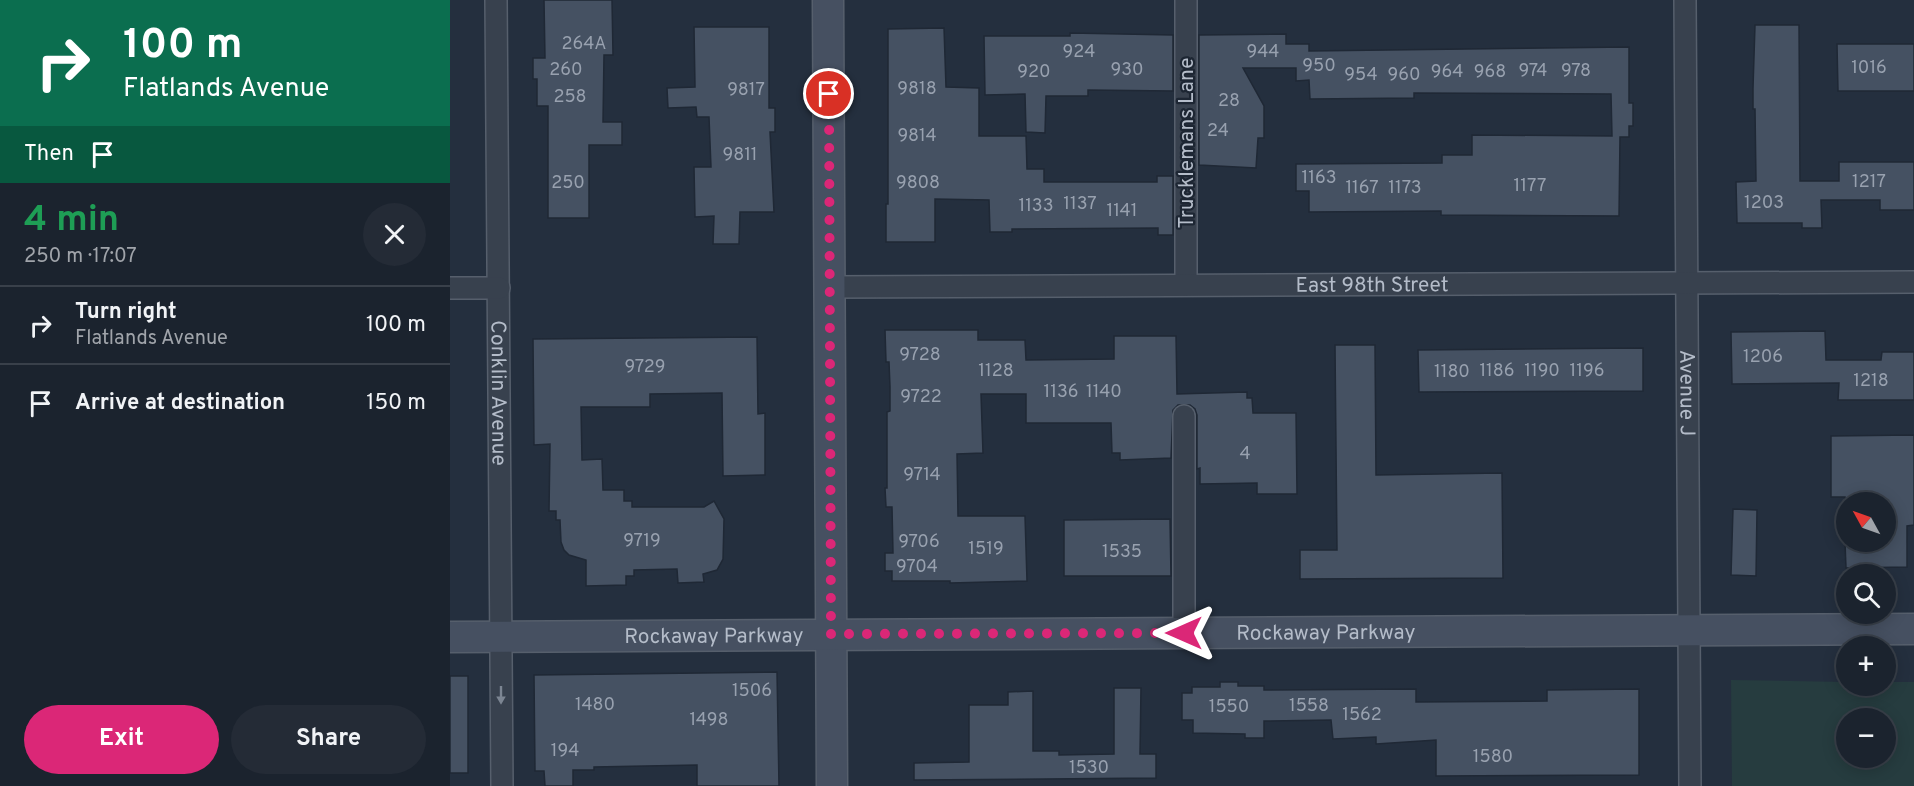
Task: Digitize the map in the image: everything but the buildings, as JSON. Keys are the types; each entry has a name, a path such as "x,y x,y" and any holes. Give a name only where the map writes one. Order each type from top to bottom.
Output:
{"main road":[{"path":"828,0 832,786"},
{"name":"Rockaway Parkway","path":"450,637 1914,629"}],"street":[{"name":"Conklin Avenue","path":"496,0 502,786"},
{"name":"Trucklemans Lane","path":"1186,0 1186,285"},
{"name":"Avenue J","path":"1685,0 1689,786"},
{"name":"East 98th Street","path":"830,287 1914,282"},
{"path":"450,288 499,288"},
{"path":"1184,416 1184,633"}],"green space":[{"path":"1731,680 1836,682 1836,696 1896,696 1896,682 1914,682 1914,786 1732,786"}],"route":[{"path":"829,94 831,634 1184,633"}]}
